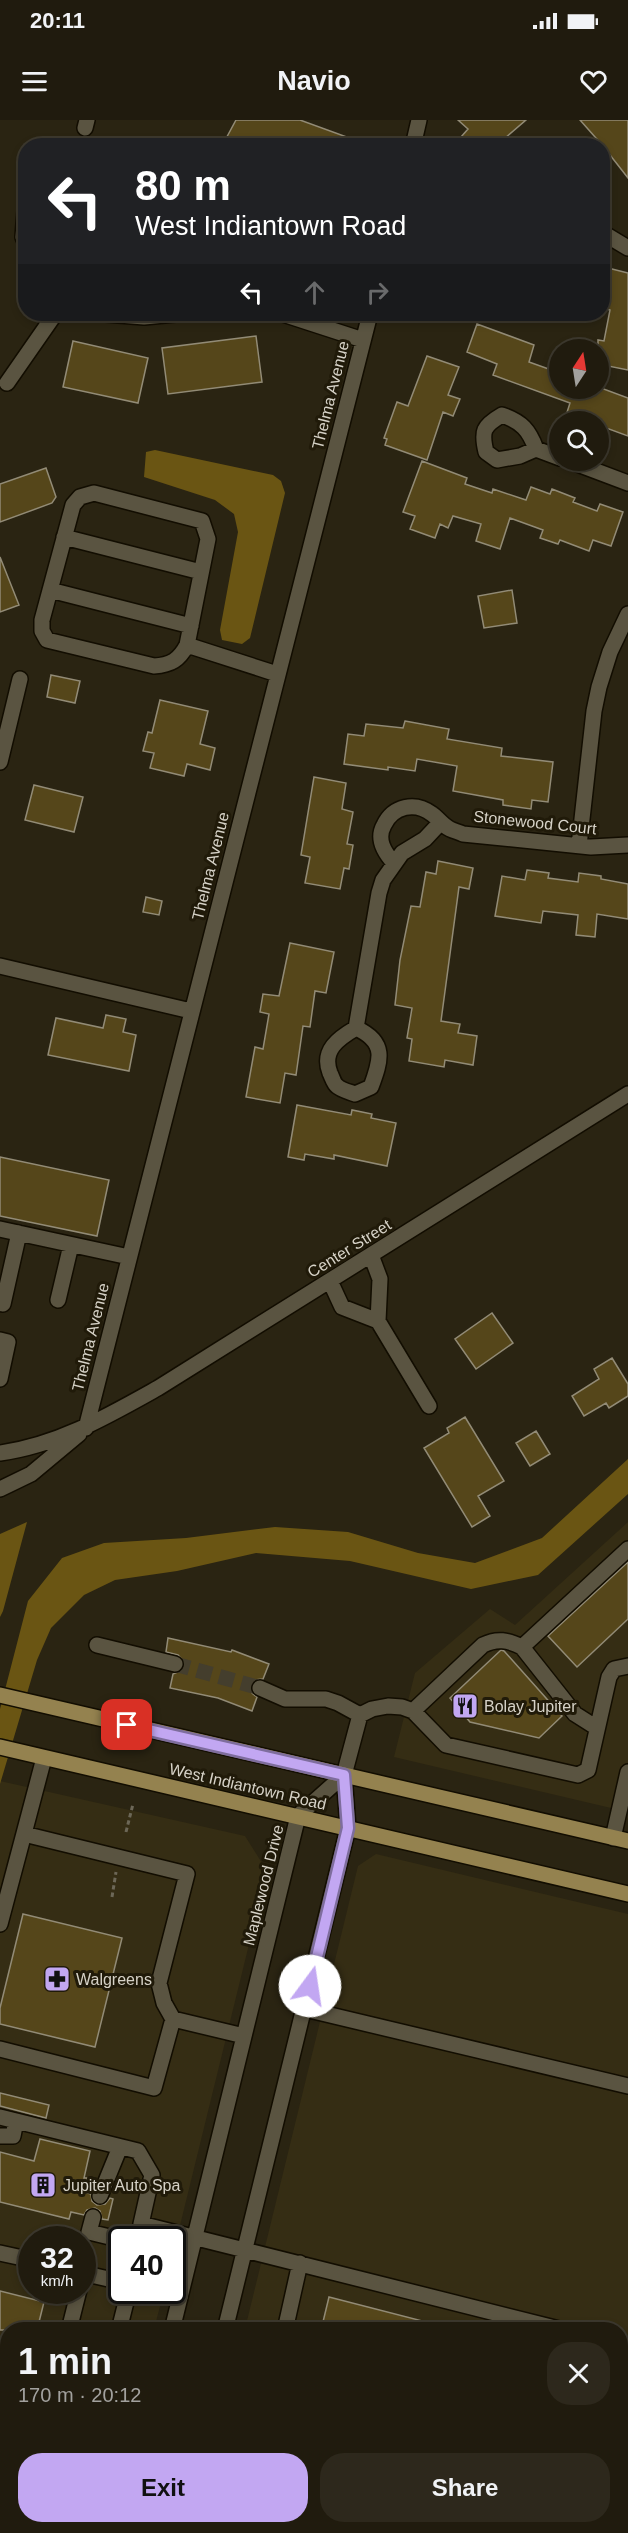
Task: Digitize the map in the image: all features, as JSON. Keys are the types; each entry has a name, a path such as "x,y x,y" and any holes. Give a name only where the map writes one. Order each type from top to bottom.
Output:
{"main road":[{"name":"West Indiantown Road","path":"0,1695 621,1839"},
{"name":"West Indiantown Road","path":"0,1747 628,1894"}],"street":[{"path":"414,138 415,120"},
{"path":"610,237 628,248"},
{"path":"8,383 50,321"},
{"path":"305,321 363,340"},
{"name":"Thelma Avenue","path":"86,1428 368,321"},
{"path":"536,449 549,454"},
{"path":"596,471 628,483"},
{"path":"94,493 198,518 206,528 207,539 187,645 182,655 169,665 154,666 47,640 42,631 42,620 64,537 73,505 86,494 94,493"},
{"path":"64,537 201,572"},
{"path":"50,590 191,626"},
{"path":"579,846 594,711 599,687 610,652 628,614"},
{"path":"187,645 278,674"},
{"path":"0,762 20,679"},
{"name":"Stonewood Court","path":"394,863 384,852 381,840 382,828 388,817 398,809 410,806 422,808 433,814 450,830 463,834 579,846 628,845"},
{"path":"356,1028 379,893 394,863 402,853 424,839 440,823"},
{"path":"0,966 191,1011"},
{"name":"Center Street","path":"0,1455 19,1451 86,1428 158,1388 628,1094"},
{"path":"0,1229 129,1257"},
{"path":"3,1304 19,1233"},
{"path":"58,1300 71,1245"},
{"path":"371,1255 380,1279 378,1321 429,1406"},
{"path":"330,1281 342,1307 378,1321"},
{"path":"0,1340 8,1342 0,1379"},
{"name":"Center Street","path":"0,1490 30,1474 86,1428"},
{"path":"522,1647 628,1549"},
{"path":"413,1711 483,1645 494,1640 505,1640 522,1647 576,1714 597,1728"},
{"path":"98,1645 175,1664"},
{"path":"227,2322 348,1828 344,1775 360,1715 372,1709 388,1706 413,1711 446,1745 578,1775 588,1770 609,1677 614,1669 628,1666"},
{"path":"260,1688 285,1699 326,1699 360,1715"},
{"path":"0,1924 44,1758"},
{"path":"621,1839 628,1772"},
{"name":"Maplewood Drive","path":"174,2322 298,1816 344,1775"},
{"path":"0,2049 154,2088 173,2019 164,2003 159,1983 187,1874 24,1834"},
{"path":"305,2009 628,2086"},
{"path":"173,2019 244,2036"},
{"path":"0,2117 138,2151 152,2175 140,2226"},
{"path":"0,2136 13,2136 16,2121"},
{"path":"100,2196 120,2146"},
{"path":"93,2217 89,2232 108,2237"},
{"path":"186,2237 531,2322"},
{"path":"0,2253 18,2257"},
{"path":"287,2322 300,2264"},
{"path":"71,2322 76,2304"},
{"path":"121,2322 126,2304"}],"path":[{"path":"126,1832 133,1804"},
{"path":"112,1897 116,1869"}],"shaded area":[{"path":"155,450 273,475 281,481 285,493 250,638 242,644 222,640 220,630 238,532 234,514 215,500 144,477 146,452"},
{"path":"628,1459 628,1494 538,1575 471,1589 350,1561 256,1553 177,1571 115,1580 84,1595 51,1628 37,1660 0,1784 0,1709 28,1601 62,1558 104,1543 186,1538 275,1527 348,1532 418,1553 475,1563 542,1538"},
{"path":"27,1522 3,1611 0,1617 0,1534"},
{"path":"628,1522 628,1812 394,1757 415,1673 490,1609 515,1625"},
{"path":"0,1781 245,1836 267,1871 180,2226 108,2226 108,2304 161,2304 156,2322 0,2322"},
{"path":"376,1854 628,1914 628,2322 247,2322 358,1866"}],"building":[{"path":"236,120 300,120 350,138 226,138"},
{"path":"458,120 526,120 505,138 460,138 468,129"},
{"path":"580,120 628,120 628,178 610,155 610,138 596,138"},
{"path":"610,268 628,273 628,370 609,366 609,339 604,339 608,321 610,321"},
{"path":"477,324 534,345 529,362 549,369 549,395 493,375 497,364 467,352"},
{"path":"256,336 262,382 168,394 162,348"},
{"path":"73,341 148,358 138,403 63,387"},
{"path":"427,356 459,367 448,395 460,399 453,416 443,412 427,460 385,445 387,439 384,438 397,402 408,406"},
{"path":"609,391 628,398 628,436 609,429 609,411 567,411 570,403 559,399 609,399"},
{"path":"422,461 467,478 465,484 492,493 493,489 526,500 531,487 550,494 552,489 575,498 573,502 597,511 600,504 623,512 611,546 593,540 589,551 560,540 558,544 540,538 543,530 510,518 500,549 476,541 481,524 453,516 448,528 440,524 435,538 410,529 415,516 403,512"},
{"path":"46,468 56,497 52,503 0,522 0,484"},
{"path":"0,557 19,605 0,612"},
{"path":"512,590 517,623 484,628 478,596"},
{"path":"51,675 80,681 75,703 47,697"},
{"path":"160,700 208,711 200,744 215,748 210,770 187,764 184,776 150,768 154,753 143,751 148,732 152,733"},
{"path":"405,721 449,729 447,739 502,748 501,756 553,762 548,802 532,800 531,809 503,805 503,800 453,791 457,766 417,759 415,771 344,764 348,734 364,736 366,724 403,728"},
{"path":"314,777 346,783 342,809 353,812 347,844 353,845 349,869 344,868 340,889 305,883 310,857 301,855"},
{"path":"34,785 83,797 74,832 25,820"},
{"path":"438,861 473,868 469,889 459,887 441,1021 460,1024 458,1033 477,1036 473,1065 445,1060 444,1067 409,1061 412,1039 407,1038 412,1008 395,1005 400,960 411,906 420,907 426,872 436,874"},
{"path":"527,870 549,873 548,878 578,882 579,873 601,876 601,879 628,884 628,919 597,914 595,937 576,935 578,915 543,911 541,923 495,916 502,876 525,880"},
{"path":"146,897 162,901 159,915 143,912"},
{"path":"290,943 334,952 326,993 315,991 310,1027 303,1026 296,1075 285,1073 280,1103 246,1097 255,1047 263,1049 269,1014 260,1012 263,994 279,996"},
{"path":"106,1015 126,1019 123,1032 136,1035 129,1071 48,1055 56,1018 103,1028"},
{"path":"297,1105 351,1115 352,1110 372,1114 371,1118 396,1123 387,1166 334,1155 334,1159 305,1154 304,1160 288,1157"},
{"path":"0,1157 109,1180 97,1236 0,1216"},
{"path":"492,1313 513,1343 476,1369 455,1339"},
{"path":"612,1358 628,1384 628,1396 609,1408 606,1403 584,1416 572,1396 599,1379 594,1369"},
{"path":"465,1417 504,1481 478,1496 490,1516 472,1527 424,1448 449,1433 447,1428"},
{"path":"536,1431 550,1454 530,1466 516,1443"},
{"path":"628,1562 628,1619 577,1667 548,1636"},
{"path":"168,1638 231,1652 232,1650 269,1664 263,1679 255,1680 251,1685 252,1693 257,1697 252,1711 218,1698 170,1688 173,1674 182,1670 184,1662 178,1655 166,1652"},
{"path":"501,1650 562,1716 539,1738 470,1722 450,1698"},
{"path":"23,1914 122,1938 95,2047 0,2024 0,2008"},
{"path":"0,2093 49,2105 46,2118 0,2106"},
{"name":"Jupiter Auto Spa","path":"40,2139 90,2151 84,2178 87,2178 84,2192 91,2194 92,2201 97,2205 105,2204 110,2198 113,2199 108,2220 102,2219 100,2211 95,2208 87,2210 84,2215 71,2212 69,2219 0,2202 0,2152 34,2161"},
{"path":"0,2291 18,2296 18,2304 44,2304 39,2322 0,2322"},
{"path":"329,2297 426,2322 323,2322"}],"tunnel":[{"path":"175,1664 260,1688"}],"place":[{"name":"Bolay Jupiter","path":"465,1706"},
{"name":"Walgreens","path":"57,1979"},
{"name":"Jupiter Auto Spa","path":"43,2185"}],"route":[{"path":"127,1725 344,1775 348,1828 310,1986"}]}
